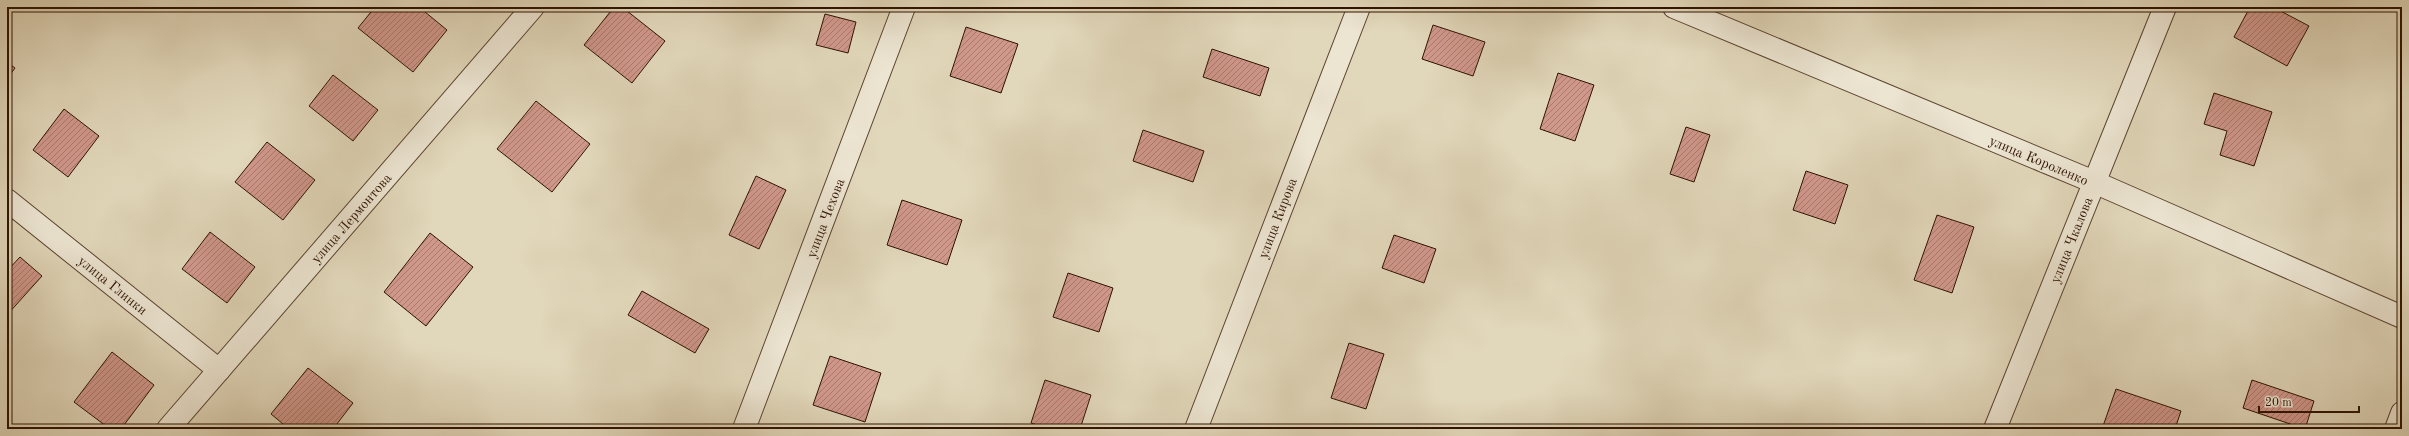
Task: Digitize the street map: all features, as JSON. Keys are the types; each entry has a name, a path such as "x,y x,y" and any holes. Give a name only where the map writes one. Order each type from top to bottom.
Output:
{"street":[{"name":"улица Лермонтова","path":"168,429 533,7"},
{"name":"улица Чехова","path":"744,429 904,7"},
{"name":"улица Кирова","path":"1196,429 1359,7"},
{"name":"улица Короленко","path":"1674,7 2094,182 2402,317"},
{"name":"улица Чкалова","path":"1995,429 2164,7"},
{"name":"улица Глинки","path":"7,200 219,370"},
{"path":"2396,429 2402,413"}],"building":[{"path":"375,7 419,7 447,30 413,72 358,28"},
{"path":"614,7 622,7 665,41 632,83 584,45"},
{"path":"2250,7 2273,7 2309,26 2287,66 2234,37"},
{"path":"825,14 856,22 848,53 816,45"},
{"path":"1433,25 1485,42 1473,76 1422,59"},
{"path":"966,27 1018,44 1001,93 950,76"},
{"path":"1212,49 1269,68 1260,96 1203,77"},
{"path":"7,62 15,68 7,79"},
{"path":"1558,73 1594,85 1575,141 1540,129"},
{"path":"333,75 378,110 353,141 309,106"},
{"path":"2214,93 2272,112 2254,166 2220,155 2227,131 2204,124"},
{"path":"536,101 590,144 552,192 497,149"},
{"path":"64,109 99,136 68,177 33,150"},
{"path":"1686,127 1710,135 1694,182 1670,174"},
{"path":"1143,130 1204,151 1193,182 1133,161"},
{"path":"267,142 315,180 283,220 235,182"},
{"path":"1806,171 1848,185 1835,224 1793,210"},
{"path":"756,176 786,190 759,249 729,235"},
{"path":"902,200 962,220 947,265 887,245"},
{"path":"1937,215 1974,227 1952,293 1914,280"},
{"path":"210,232 255,267 227,303 182,269"},
{"path":"430,233 473,267 426,326 384,292"},
{"path":"1394,235 1436,249 1424,283 1382,268"},
{"path":"20,257 42,276 7,315 7,271"},
{"path":"1068,273 1113,288 1099,332 1053,317"},
{"path":"642,291 709,329 695,353 628,315"},
{"path":"1349,343 1384,354 1366,409 1331,398"},
{"path":"112,352 154,385 121,429 110,429 74,402"},
{"path":"830,356 881,373 865,422 813,405"},
{"path":"308,368 353,403 333,429 289,429 271,414"},
{"path":"1045,380 1091,395 1080,429 1048,429 1031,423"},
{"path":"2252,380 2314,401 2305,429 2243,408"},
{"path":"2116,389 2181,411 2175,429 2102,429"}]}
